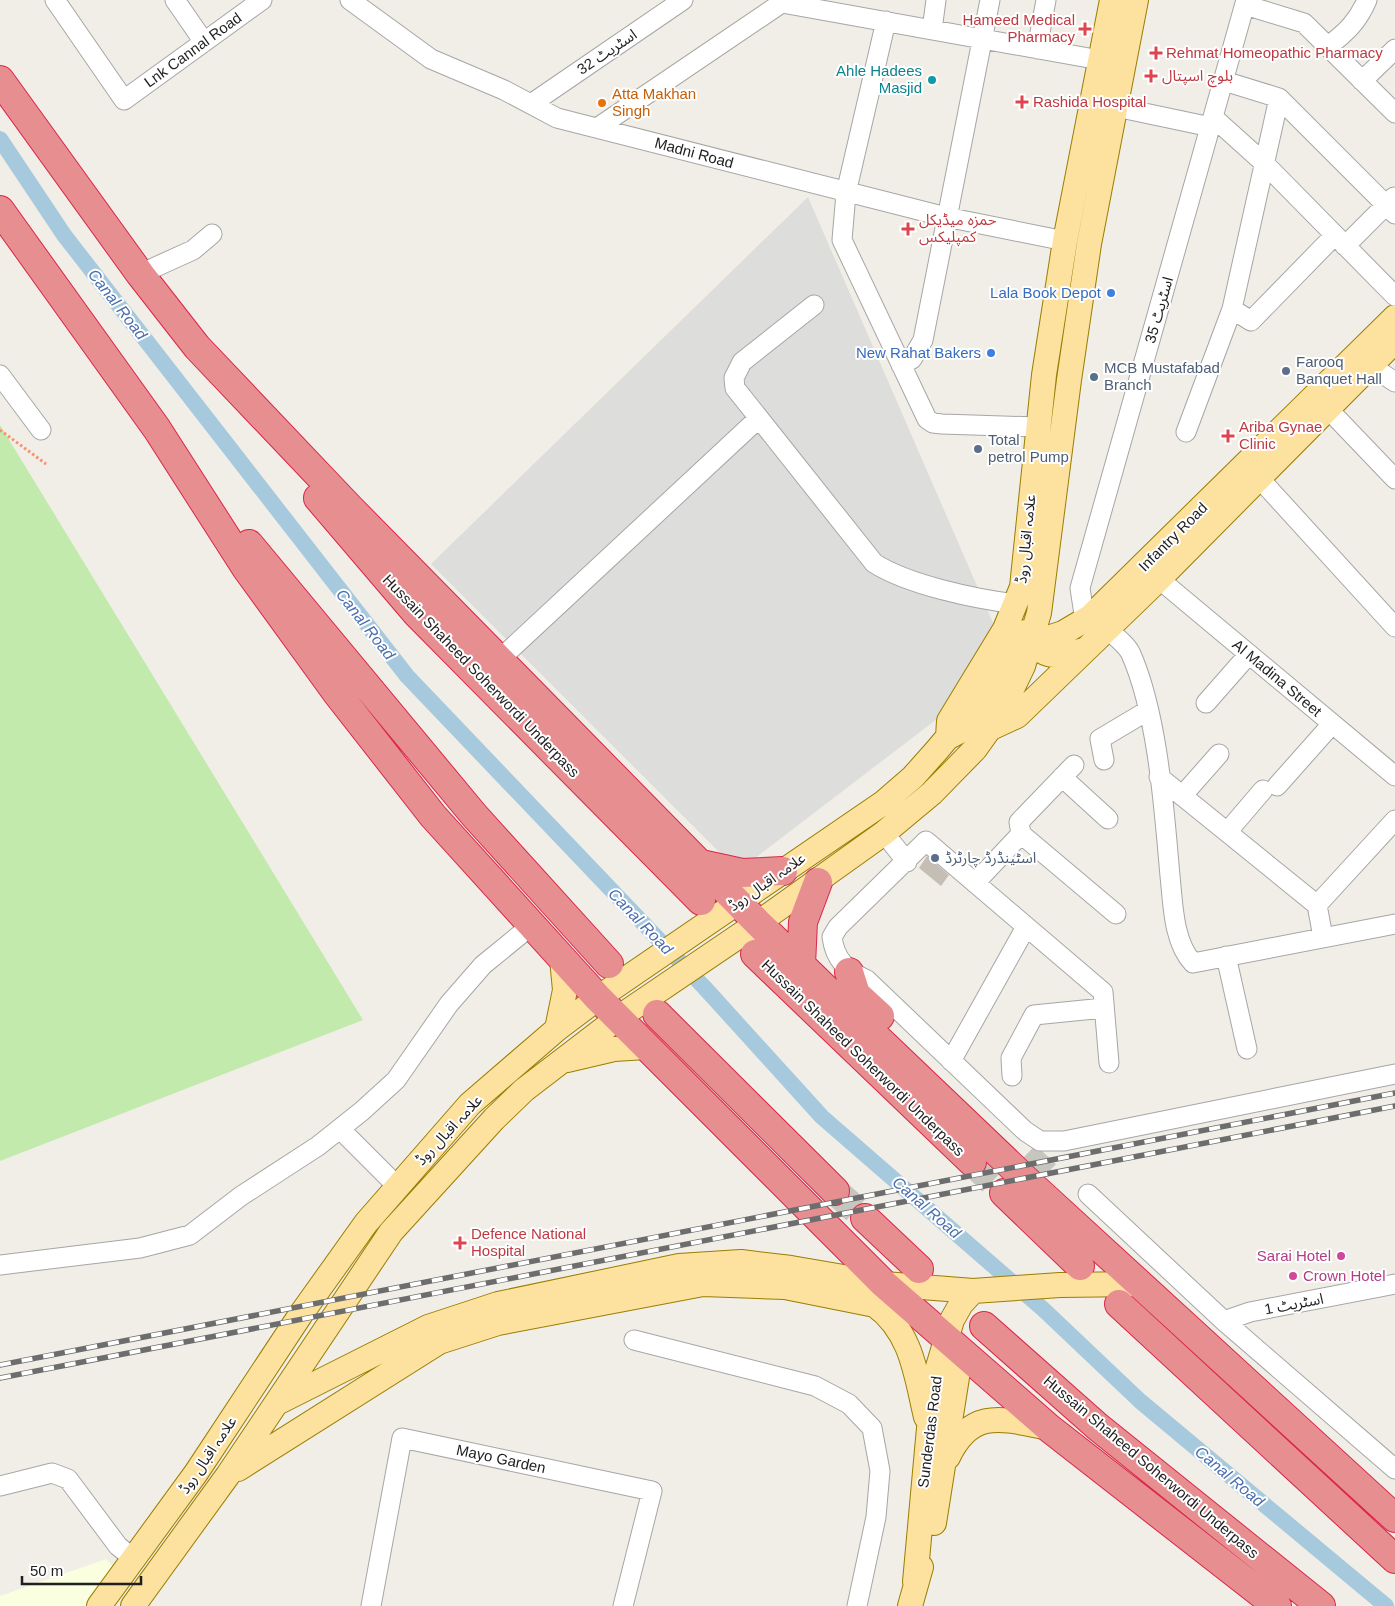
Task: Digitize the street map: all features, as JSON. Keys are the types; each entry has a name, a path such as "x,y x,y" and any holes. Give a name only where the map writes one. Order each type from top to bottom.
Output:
{"highway":[{"path":"0,80 140,274 197,346 349,507 740,902 758,923 1025,1179 1395,1518"},
{"path":"0,210 157,429 246,568 336,692 433,816 562,959 878,1294 920,1314 1049,1428 1277,1606"},
{"name":"Hussain Shaheed Soherwordi Underpass","path":"197,346 338,523 417,614 701,901"},
{"path":"157,429 468,807 609,964"},
{"path":"701,864 742,873 783,871"},
{"path":"801,964 803,922 818,882"},
{"name":"Hussain Shaheed Soherwordi Underpass","path":"755,954 972,1162"},
{"path":"849,972 856,994 1026,1155"},
{"path":"658,1002 835,1191"},
{"path":"1052,1180 1395,1504"},
{"path":"1004,1193 1080,1266"},
{"path":"865,1218 919,1269"},
{"path":"1119,1304 1395,1559"},
{"name":"Hussain Shaheed Soherwordi Underpass","path":"984,1326 1098,1427 1321,1606"}],"main road":[{"name":"علامہ اقبال روڈ","path":"99,1606 196,1474 366,1223 470,1104 557,1028 598,998 883,803 912,777 948,737 949,721 992,653 1014,609 1025,572 1037,427 1044,376 1065,241 1112,0"},
{"name":"علامہ اقبال روڈ","path":"133,1606 278,1403 323,1332 391,1232 494,1119 557,1062 618,1018 658,1002 716,952 818,882 884,833 932,793 975,749 991,728 1016,683 1032,642 1041,598 1068,380 1089,244 1136,0"},
{"name":"Infantry Road","path":"948,737 962,730 979,707 1011,650 1063,633 1085,621 1278,446 1395,317"},
{"name":"Infantry Road","path":"991,728 1017,716 1108,629 1259,478 1278,446 1328,409 1395,341"},
{"path":"1044,376 1068,380"},
{"path":"1014,609 1032,642 1038,649 1049,656 1084,650"},
{"path":"557,1028 565,990 562,959"},
{"path":"557,1062 614,1049 646,1047"},
{"path":"254,1386 278,1403 428,1327 498,1304 679,1266 741,1262 791,1268 878,1294 905,1338 929,1428"},
{"path":"228,1475 439,1342 498,1322 704,1284 785,1287 878,1294 975,1291 1060,1285 1139,1284"},
{"name":"Sunderdas Road","path":"915,1582 932,1536 943,1469 956,1312 975,1291"},
{"path":"323,1332 324,1349 327,1359 335,1364 348,1366"},
{"name":"Sunderdas Road","path":"910,1606 915,1582 929,1428 938,1368 954,1345"},
{"path":"943,1469 962,1433 979,1423 1012,1421 1049,1428"}],"street":[{"name":"Lnk Cannal Road","path":"55,0 124,100 262,0"},
{"path":"175,0 204,42"},
{"name":"Madni Road","path":"350,0 430,59 531,104 557,118 846,193 946,217 1065,241"},
{"name":"اسٹریٹ 32","path":"531,104 683,0"},
{"path":"932,30 936,0"},
{"path":"901,365 912,358 923,340 990,0"},
{"path":"1037,49 1046,0"},
{"path":"1328,46 1349,30 1360,15 1367,0"},
{"path":"596,128 784,1 886,22 1100,60"},
{"path":"1246,2 1304,22 1395,113"},
{"name":"اسٹریٹ 35","path":"1085,621 1080,588 1246,2"},
{"path":"886,22 846,193 842,240 927,418 933,423 1037,427"},
{"path":"1362,80 1395,49"},
{"path":"1224,81 1279,98 1392,205 1340,240 1252,321 1232,309"},
{"path":"1186,432 1232,309 1279,98"},
{"path":"1116,107 1213,122 1264,163 1395,296"},
{"path":"140,274 193,250 212,234"},
{"path":"814,305 742,362 734,378 735,388 874,564 893,575 1014,609"},
{"path":"1371,366 1395,382"},
{"path":"0,375 41,430"},
{"path":"1328,409 1395,479"},
{"path":"500,660 759,418"},
{"path":"1259,478 1395,627"},
{"name":"Al Madina Street","path":"1159,579 1395,776"},
{"path":"1108,629 1130,652 1147,711 1159,777 1173,904 1185,955 1193,963 1395,924"},
{"path":"1206,702 1248,654"},
{"path":"1104,760 1100,739 1147,711"},
{"path":"1228,831 1332,724"},
{"path":"1182,796 1219,754"},
{"path":"975,883 1020,834 1020,822 1068,771 1108,819"},
{"path":"1159,777 1317,905 1323,937"},
{"path":"1317,905 1395,820"},
{"path":"884,833 907,862"},
{"path":"1020,834 1116,914"},
{"path":"1109,1063 1103,992 926,841 907,862 838,928 832,937 833,948 849,972 867,980 1025,1131 1040,1142 1064,1141 1395,1074"},
{"path":"0,1265 140,1248 190,1235 241,1196 340,1129 396,1080 449,1004 483,965 532,925"},
{"path":"951,1061 1026,927"},
{"path":"1226,956 1247,1049"},
{"path":"1012,1076 1011,1058 1034,1015 1104,1008"},
{"path":"340,1129 398,1187"},
{"path":"1088,1194 1224,1321 1395,1469"},
{"name":"اسٹریٹ 1","path":"1224,1321 1250,1312 1395,1284"},
{"path":"634,1340 815,1386 849,1404 872,1428 880,1471 876,1517 857,1606"},
{"name":"Mayo Garden","path":"371,1606 402,1438 652,1491 622,1606"},
{"path":"0,1486 52,1473 68,1479 118,1546 134,1559"}],"path":[{"path":"0,430 46,464"}],"shaded area":[{"path":"808,197 994,625 958,703 738,871 431,564"},
{"path":"106,1559 118,1572 90,1606 0,1606 0,1596"}],"green space":[{"path":"0,425 363,1020 0,1161"}],"building":[{"path":"927,856 949,875 941,886 919,868"}],"waterway":[{"name":"Canal Road","path":"0,139 64,235 407,676 704,987 822,1117 1043,1309 1140,1401 1386,1606"}],"tunnel":[{"path":"1026,1155 1052,1180"},
{"path":"972,1162 1004,1193"},
{"path":"835,1191 865,1218"}],"railway":[{"path":"0,1365 1395,1093"},
{"path":"0,1378 1395,1106"}],"place":[{"name":"Hameed Medical Pharmacy","path":"1085,29"},
{"name":"Rehmat Homeopathic Pharmacy","path":"1156,53"},
{"name":"بلوچ اسپتال","path":"1151,76"},
{"name":"Ahle Hadees Masjid","path":"932,80"},
{"name":"Rashida Hospital","path":"1022,102"},
{"name":"Atta Makhan Singh","path":"602,103"},
{"name":"حمزہ میڈیکل کمپلیکس","path":"908,229"},
{"name":"Lala Book Depot","path":"1111,293"},
{"name":"New Rahat Bakers","path":"991,353"},
{"name":"Farooq Banquet Hall","path":"1286,371"},
{"name":"MCB Mustafabad Branch","path":"1094,377"},
{"name":"Ariba Gynae Clinic","path":"1228,436"},
{"name":"Total petrol Pump","path":"978,449"},
{"name":"اسٹینڈرڈ چارٹرڈ","path":"935,858"},
{"name":"Defence National Hospital","path":"460,1243"},
{"name":"Sarai Hotel","path":"1341,1256"},
{"name":"Crown Hotel","path":"1293,1276"}]}
